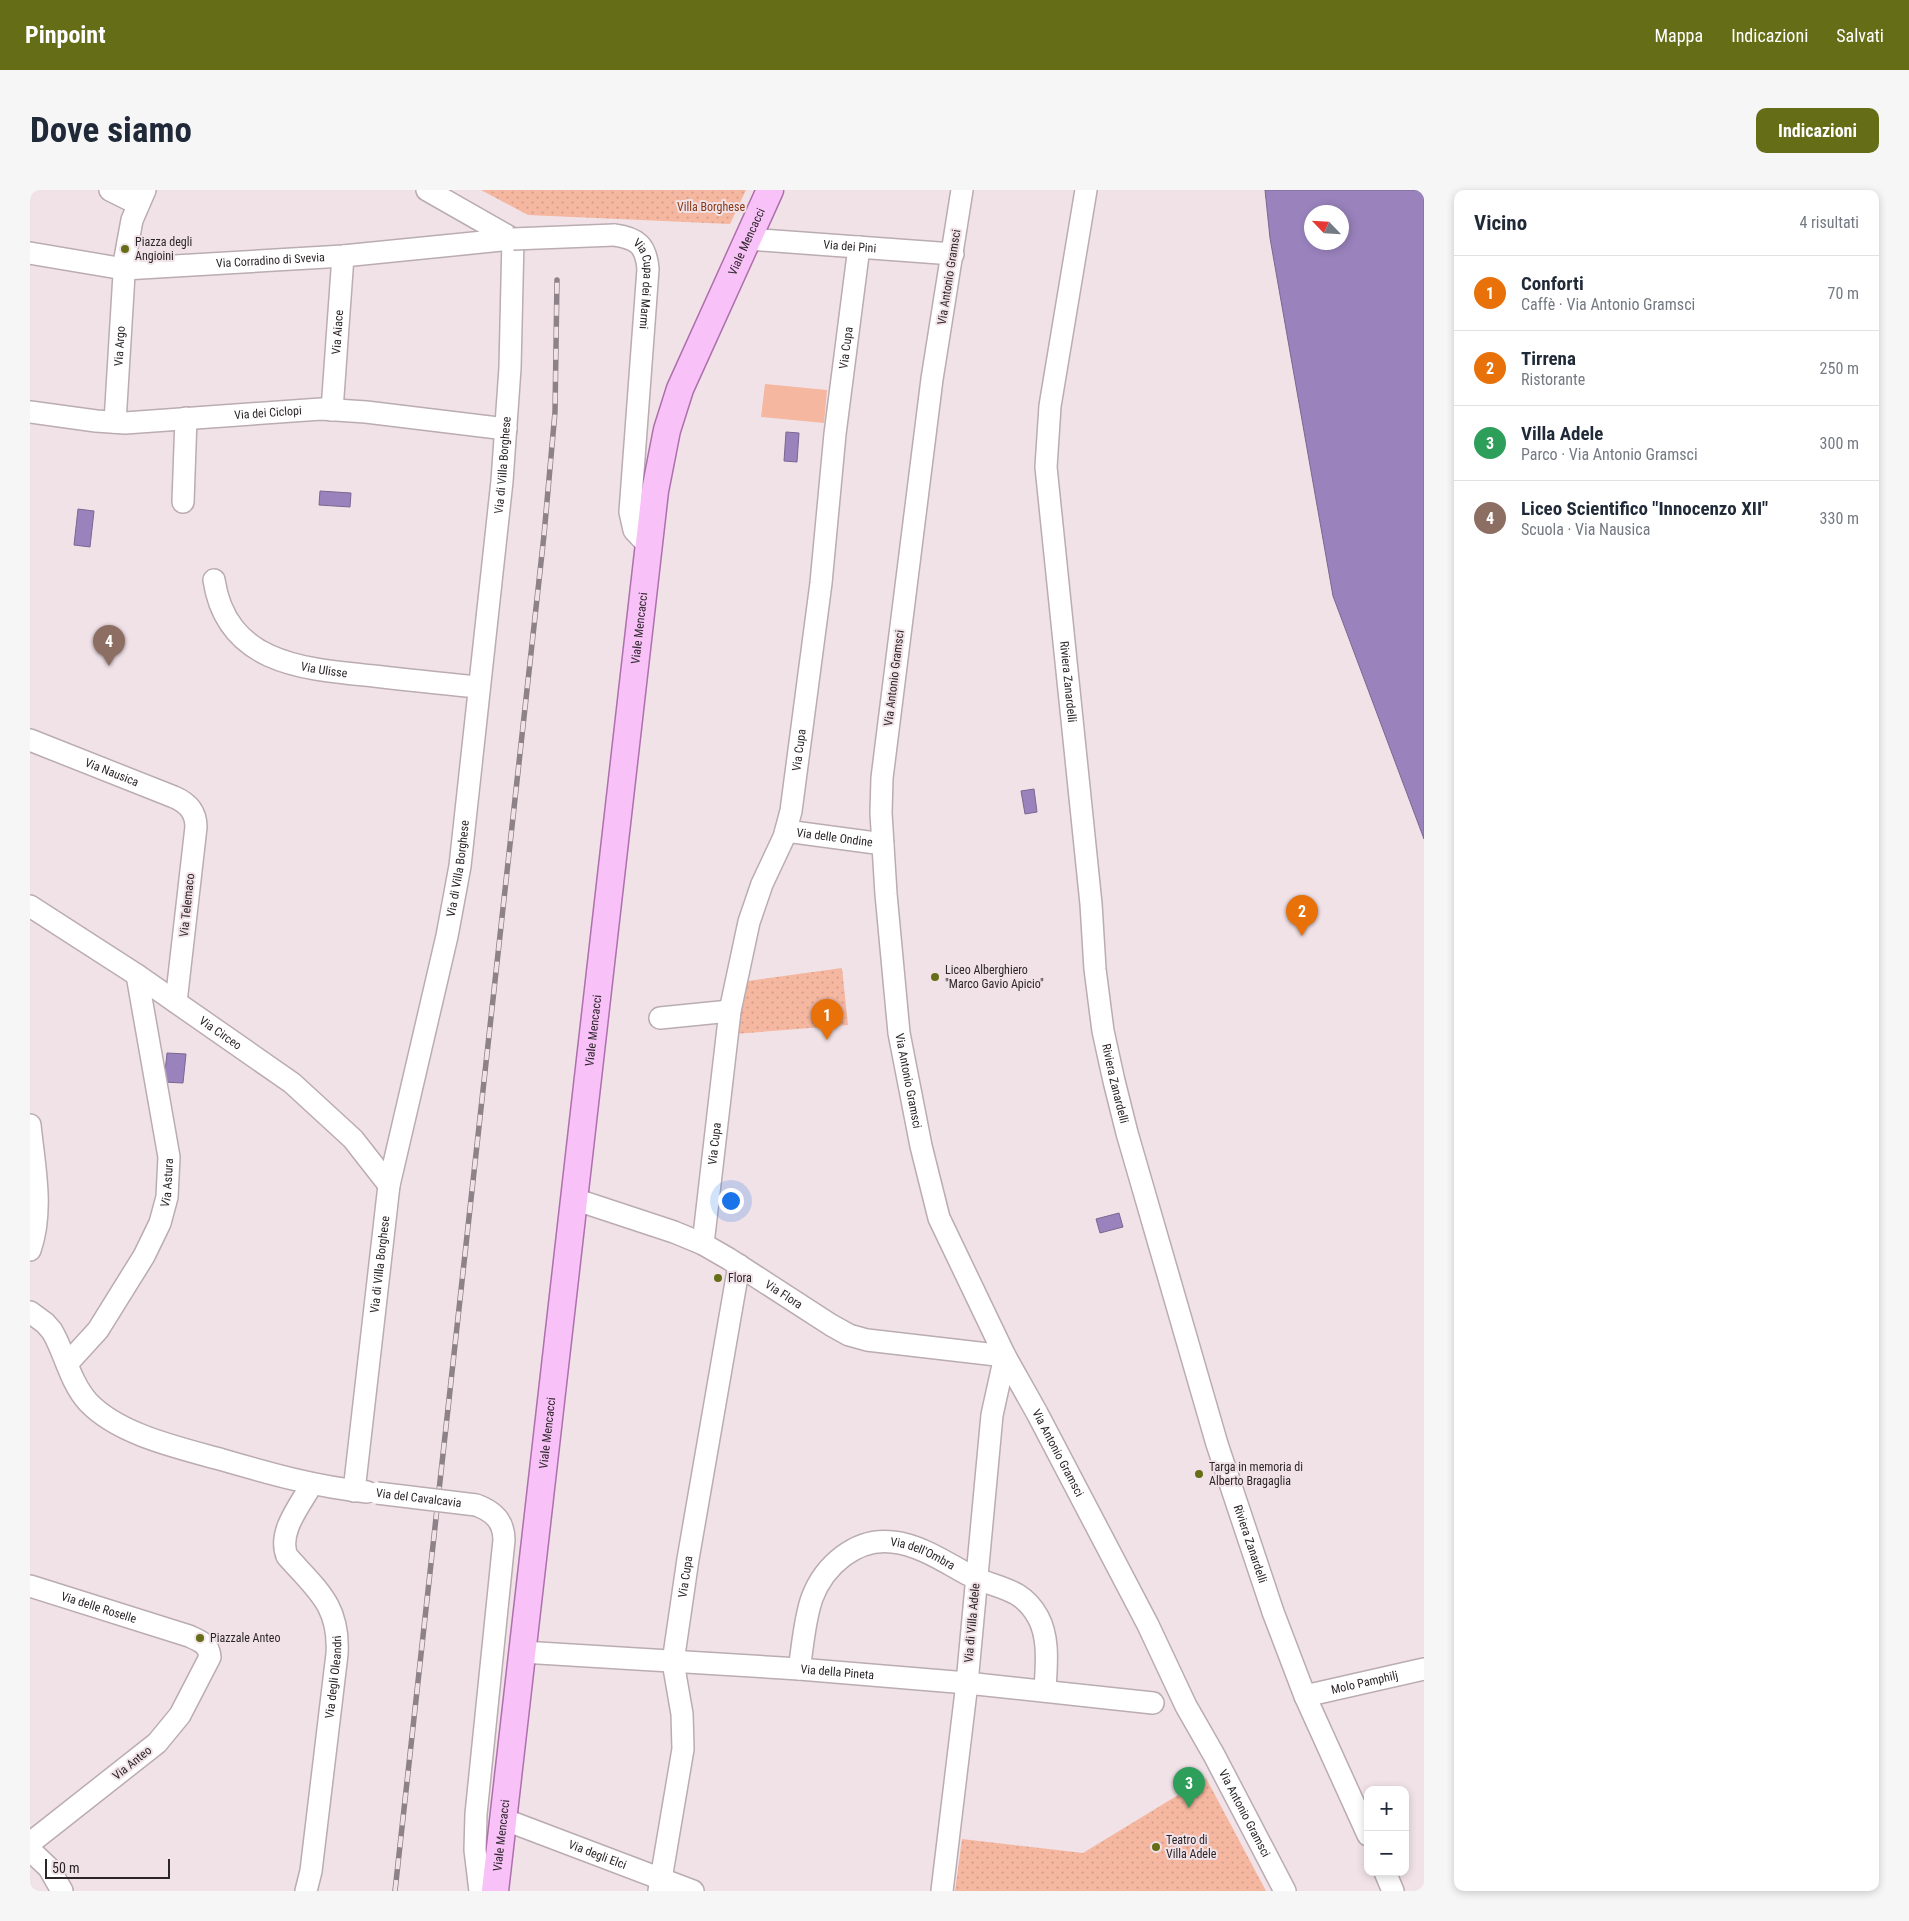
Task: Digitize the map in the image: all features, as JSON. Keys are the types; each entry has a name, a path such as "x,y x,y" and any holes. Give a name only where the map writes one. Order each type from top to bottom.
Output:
{"main road":[{"name":"Viale Mencacci","path":"495,1891 648,545 658,472 673,409 695,353 770,190"}],"street":[{"path":"110,190 142,197 129,235 124,269"},
{"path":"426,190 513,239"},
{"name":"Via Antonio Gramsci","path":"962,190 931,389 881,795 890,945 898,1033 921,1146 940,1218 1005,1356 1038,1413 1148,1625 1186,1706 1214,1755 1285,1891"},
{"name":"Riviera Zanardelli","path":"1086,190 1049,414 1046,467 1091,904 1095,968 1104,1031 1128,1133 1217,1444 1273,1612 1305,1696 1366,1831"},
{"name":"Via Cupa dei Marmi","path":"513,239 614,235 626,237 640,245 645,252 648,268 630,512 634,530 648,545"},
{"name":"Via Corradino di Svevia","path":"30,253 124,269 343,256 513,239"},
{"name":"Via di Villa Borghese","path":"354,1491 389,1185 453,907 460,866 506,429 513,239"},
{"name":"Via dei Pini","path":"748,239 953,254"},
{"name":"Via Cupa","path":"703,1244 730,1011 740,954 752,910 786,831 792,804 821,582 835,434 859,247"},
{"name":"Via Aiace","path":"332,410 343,256"},
{"name":"Via Argo","path":"115,422 124,269"},
{"name":"Via dei Ciclopi","path":"30,412 115,422 332,410 506,429"},
{"path":"183,502 186,418"},
{"name":"Via Ulisse","path":"214,580 218,600 224,615 235,632 256,648 284,662 320,671 480,687"},
{"name":"Via Nausica","path":"30,740 174,797 191,809"},
{"name":"Via Telemaco","path":"176,1002 196,827 191,809"},
{"name":"Via delle Ondine","path":"786,831 883,844"},
{"name":"Via Circeo","path":"30,906 266,1063 311,1099 353,1139 389,1185"},
{"name":"Via Astura","path":"67,1364 98,1330 135,1271 154,1238 167,1198 169,1172 167,1148 136,975"},
{"path":"660,1018 730,1011"},
{"path":"30,1125 37,1199 36,1225 30,1250"},
{"name":"Via Flora","path":"574,1199 674,1232 703,1244 739,1265 830,1326 850,1335 867,1340 1005,1356"},
{"name":"Via Cupa","path":"659,1885 683,1749 682,1714 674,1662 688,1559 739,1265"},
{"name":"Via del Cavalcavia","path":"30,1312 52,1331 79,1390 88,1401 100,1412 129,1429 181,1448 312,1484 377,1494 476,1505 490,1511 498,1518 503,1528 504,1540 475,1819 475,1850 480,1891"},
{"name":"Via di Villa Adele","path":"942,1891 967,1683 975,1578 992,1415 1005,1356"},
{"name":"Via degli Oleandri","path":"306,1891 311,1870 338,1635 336,1621 330,1605 287,1556 284,1549 288,1526 312,1484"},
{"name":"Via dell'Ombra","path":"799,1669 808,1614 813,1596 829,1570 840,1559 858,1547 872,1542 892,1542 926,1552 975,1578 996,1584 1019,1596 1038,1618 1046,1645 1045,1692"},
{"name":"Via delle Roselle","path":"30,1586 189,1636 205,1644 209,1652 209,1661"},
{"name":"Via della Pineta","path":"522,1652 799,1669 967,1683 1153,1703"},
{"name":"Via Anteo","path":"30,1843 157,1743 180,1715 209,1661"},
{"name":"Molo Pamphilj","path":"1305,1696 1424,1669"},
{"name":"Via degli Elci","path":"503,1819 659,1885 693,1891"},
{"path":"30,1850 49,1868 62,1891"},
{"path":"1387,1876 1393,1891"}],"green space":[{"name":"Villa Borghese","path":"481,190 746,190 730,224 528,215"},
{"path":"765,384 827,390 824,423 761,417"},
{"path":"842,968 848,1025 735,1034 748,981"},
{"path":"1206,1778 1266,1891 955,1891 962,1839 1083,1853"}],"shaded area":[{"path":"1265,190 1424,190 1424,839 1333,596 1270,238"},
{"path":"786,432 799,433 797,462 784,461"},
{"path":"320,491 351,493 350,507 319,505"},
{"path":"78,509 94,511 90,547 74,545"},
{"path":"1034,789 1037,812 1025,814 1021,791"},
{"path":"167,1053 186,1054 183,1083 164,1082"},
{"path":"1119,1213 1123,1227 1100,1233 1096,1219"}],"railway":[{"path":"395,1891 544,535 555,412 557,280"}],"place":[{"name":"Piazza degli Angioini","path":"125,249"},
{"name":"Liceo Scientifico \"Innocenzo XII\"","path":"109,666"},
{"name":"Tirrena","path":"1302,936"},
{"name":"Liceo Alberghiero \"Marco Gavio Apicio\"","path":"935,977"},
{"name":"Conforti","path":"827,1040"},
{"name":"Flora","path":"718,1278"},
{"name":"Targa in memoria di Alberto Bragaglia","path":"1199,1474"},
{"name":"Piazzale Anteo","path":"200,1638"},
{"name":"Villa Adele","path":"1189,1808"},
{"name":"Teatro di Villa Adele","path":"1156,1847"}]}
